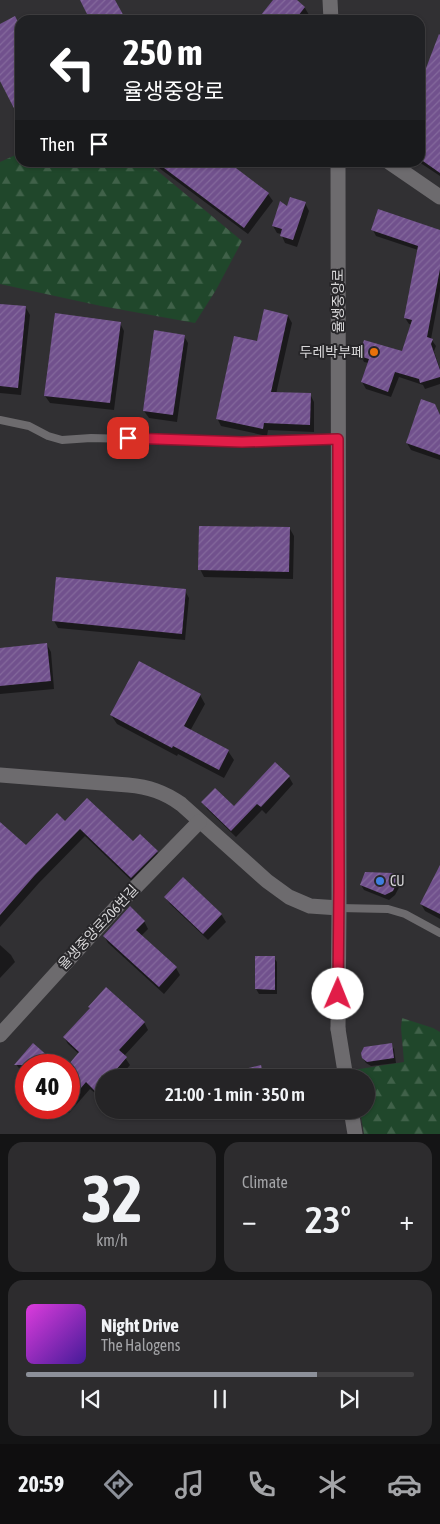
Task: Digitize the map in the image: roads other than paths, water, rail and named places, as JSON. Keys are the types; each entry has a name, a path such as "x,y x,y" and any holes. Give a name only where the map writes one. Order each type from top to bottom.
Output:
{"street":[{"path":"330,0 331,15"},
{"name":"율생중앙로","path":"338,167 338,1029 345,1069"},
{"path":"396,167 440,197"},
{"path":"0,775 144,787 158,790 170,796 267,881 289,897 310,906 339,908"},
{"name":"율생중앙로206번길","path":"0,1035 121,902 199,822"},
{"path":"352,1119 355,1134"}],"lane":[{"path":"0,420 29,426 48,436 62,440 91,438 242,442 338,439"},
{"path":"339,908 388,909 405,914 440,933"}],"place":[{"name":"두레박부페","path":"374,352"},
{"name":"CU","path":"380,881"}]}
